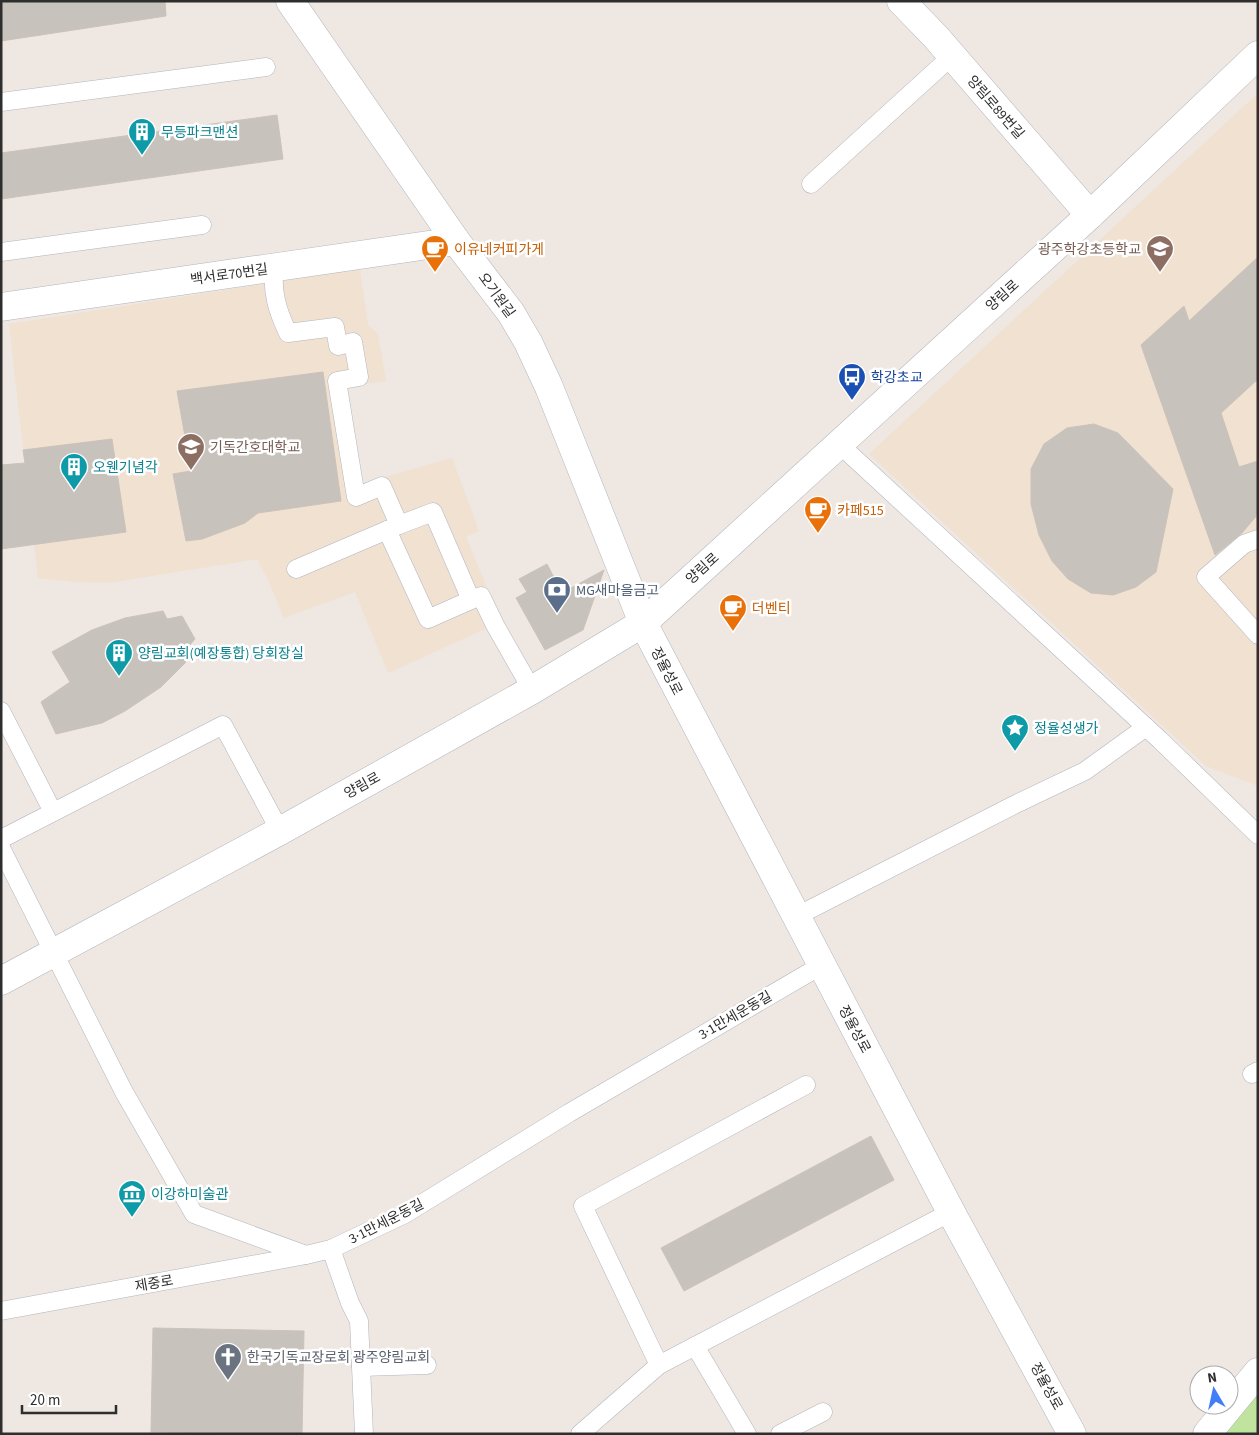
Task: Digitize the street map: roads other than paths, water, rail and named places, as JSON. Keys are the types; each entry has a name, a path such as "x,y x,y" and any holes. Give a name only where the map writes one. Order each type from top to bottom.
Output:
{"street":[{"name":"오기원길","path":"290,1 456,241 511,313 528,342 549,387 643,623"},
{"name":"양림로89번길","path":"900,1 952,56 1090,215"},
{"name":"양림로","path":"1,981 280,830 532,690 643,623 1090,215 1258,55"},
{"name":"백서로70번길","path":"1,307 456,241"},
{"name":"정율성로","path":"643,623 951,1212 1072,1434"},
{"path":"1207,1434 1258,1372"}],"lane":[{"path":"811,184 952,56"},
{"path":"1,102 266,67"},
{"path":"1,252 202,225"},
{"path":"274,267 273,282 277,309 288,333 335,327 338,346 353,342 358,377 337,381 356,496 382,486 393,527 428,619 481,596 532,690"},
{"path":"839,444 1146,727 1258,835"},
{"path":"296,569 432,512 471,600"},
{"path":"1258,539 1244,544 1206,577 1258,635"},
{"path":"1,711 53,812"},
{"path":"1,839 223,725 280,830"},
{"path":"796,916 1085,771 1146,727"},
{"path":"1,848 124,1092 194,1214 306,1255"},
{"name":"3·1만세운동길","path":"306,1255 331,1249 405,1214 569,1113 822,965"},
{"path":"659,1365 583,1206 806,1085"},
{"path":"580,1434 659,1365 951,1212"},
{"path":"331,1249 350,1303 359,1321 364,1434"},
{"name":"제중로","path":"1,1311 306,1255"},
{"path":"695,1346 747,1434"},
{"path":"361,1367 427,1366"},
{"path":"780,1434 823,1412"}],"place":[{"name":"무등파크맨션","path":"142,156"},
{"name":"이유네커피가게","path":"435,273"},
{"name":"광주학강초등학교","path":"1160,273"},
{"name":"학강초교","path":"852,401"},
{"name":"기독간호대학교","path":"191,471"},
{"name":"오웬기념각","path":"74,491"},
{"name":"카페515","path":"818,534"},
{"name":"MG새마을금고","path":"557,614"},
{"name":"더벤티","path":"733,632"},
{"name":"양림교회(예장통합) 당회장실","path":"119,677"},
{"name":"정율성생가","path":"1015,752"},
{"name":"이강하미술관","path":"132,1218"},
{"name":"한국기독교장로회 광주양림교회","path":"228,1381"}]}
